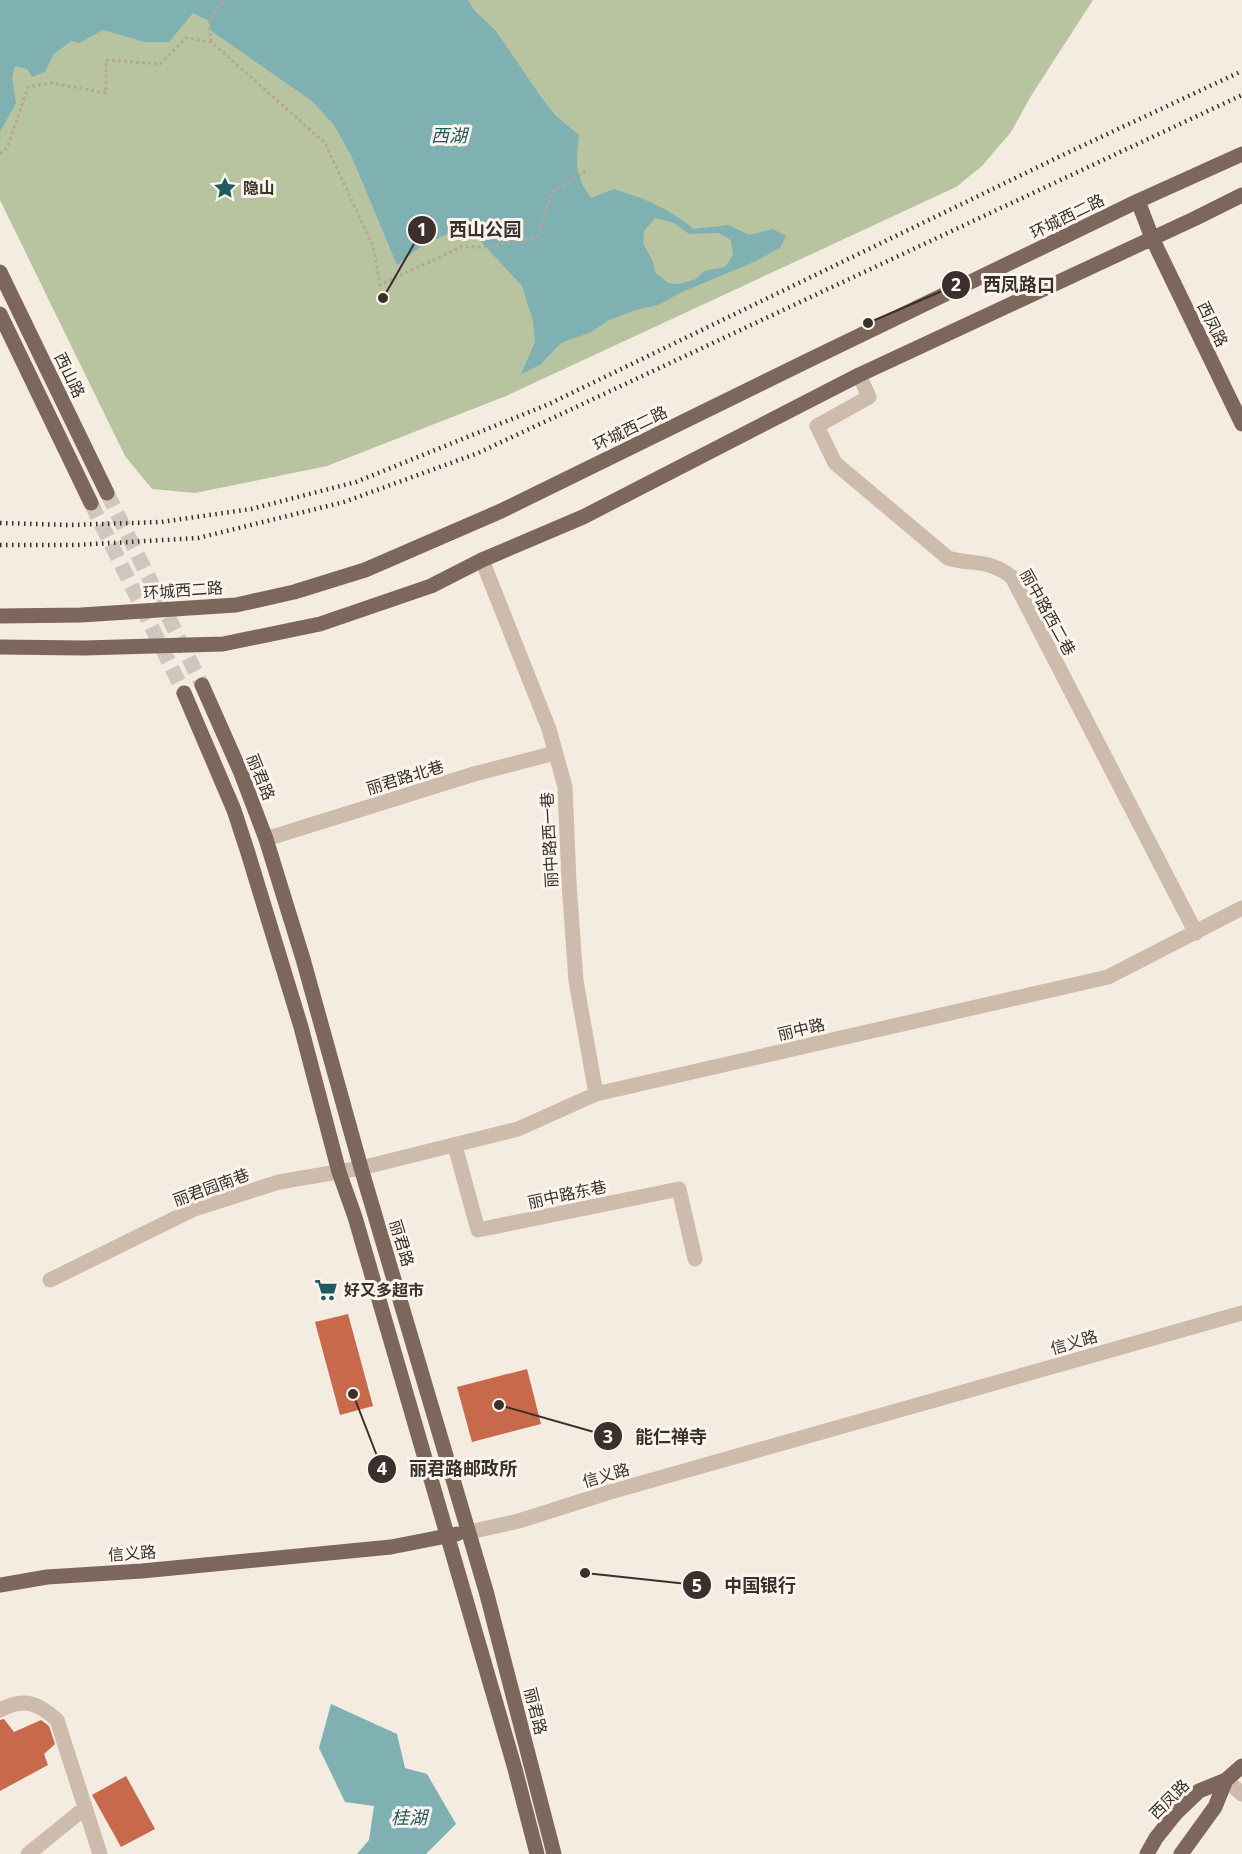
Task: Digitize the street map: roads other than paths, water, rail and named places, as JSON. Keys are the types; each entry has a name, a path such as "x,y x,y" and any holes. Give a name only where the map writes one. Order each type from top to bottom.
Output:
{"main road":[{"name":"环城西二路","path":"0,616 81,615 236,605 294,592 365,570 501,511 1138,201 1242,154"},
{"path":"0,647 84,648 224,644 320,624 431,586 482,560 583,518 859,375 1242,195"},
{"name":"西凤路","path":"1138,201 1152,238 1242,424"},
{"name":"西山路","path":"0,272 107,493"},
{"path":"0,315 91,503"},
{"name":"丽君路","path":"202,685 241,773 266,839 303,959 361,1168 486,1591 554,1854"},
{"path":"184,693 234,810 301,1027 339,1172 356,1217 515,1769 537,1854"},
{"name":"信义路","path":"0,1585 47,1577 142,1571 391,1547 469,1532"},
{"name":"西凤路","path":"1147,1854 1170,1821 1199,1791 1226,1780 1242,1766"},
{"name":"西凤路","path":"1181,1854 1215,1808 1226,1780"}],"street":[{"name":"丽中路西二巷","path":"859,375 869,397 817,426 835,463 948,558 966,563 984,562 998,566 1012,577 1196,933"},
{"name":"丽中路西一巷","path":"482,560 549,729 565,787 576,981 596,1094"},
{"name":"丽君路北巷","path":"266,839 474,774 555,753"},
{"name":"丽中路","path":"361,1168 518,1129 596,1094 1107,977 1242,908"},
{"name":"丽中路东巷","path":"455,1146 478,1230 679,1189 695,1259"},
{"name":"丽君园南巷","path":"50,1280 194,1209 279,1182 361,1168"},
{"name":"信义路","path":"469,1532 519,1521 622,1489 1242,1314"},
{"path":"0,1710 19,1702 31,1703 46,1710 57,1720 100,1854"},
{"path":"1226,1780 1242,1794"},
{"path":"28,1854 85,1808"}],"water":[{"name":"西湖","path":"0,0 468,0 475,11 496,31 556,116 579,135 577,153 579,175 591,198 614,189 656,205 694,229 728,225 750,235 773,229 786,236 780,248 754,262 682,292 658,305 609,320 591,332 561,343 540,365 521,374 535,342 533,321 522,286 475,235 447,234 420,247 397,265 351,155 334,125 312,101 210,30 209,21 193,13 169,42 145,42 103,30 79,43 71,41 54,54 45,72 32,77 27,69 15,66 12,77 16,103 0,132","holes":["655,218 674,223 689,234 718,233 731,240 733,255 725,267 704,271 696,279 679,284 668,283 656,273 643,243 644,231"]},
{"name":"桂湖","path":"331,1704 397,1734 405,1768 427,1774 456,1824 426,1854 357,1854 369,1840 374,1806 345,1802 319,1748"}],"tunnel":[{"path":"107,493 202,685"},
{"path":"91,503 184,693"}],"railway":[{"path":"0,523 69,525 161,522 251,509 356,482 549,404 1069,152 1242,71"},
{"path":"0,545 76,545 198,538 344,502 478,453 1242,95"}],"place":[{"name":"隐山","path":"225,188"},
{"name":"西山公园","path":"383,298"},
{"name":"西凤路口","path":"868,323"},
{"name":"好又多超市","path":"326,1290"},
{"name":"丽君路邮政所","path":"353,1394"},
{"name":"能仁禅寺","path":"499,1405"},
{"name":"中国银行","path":"585,1573"}]}
